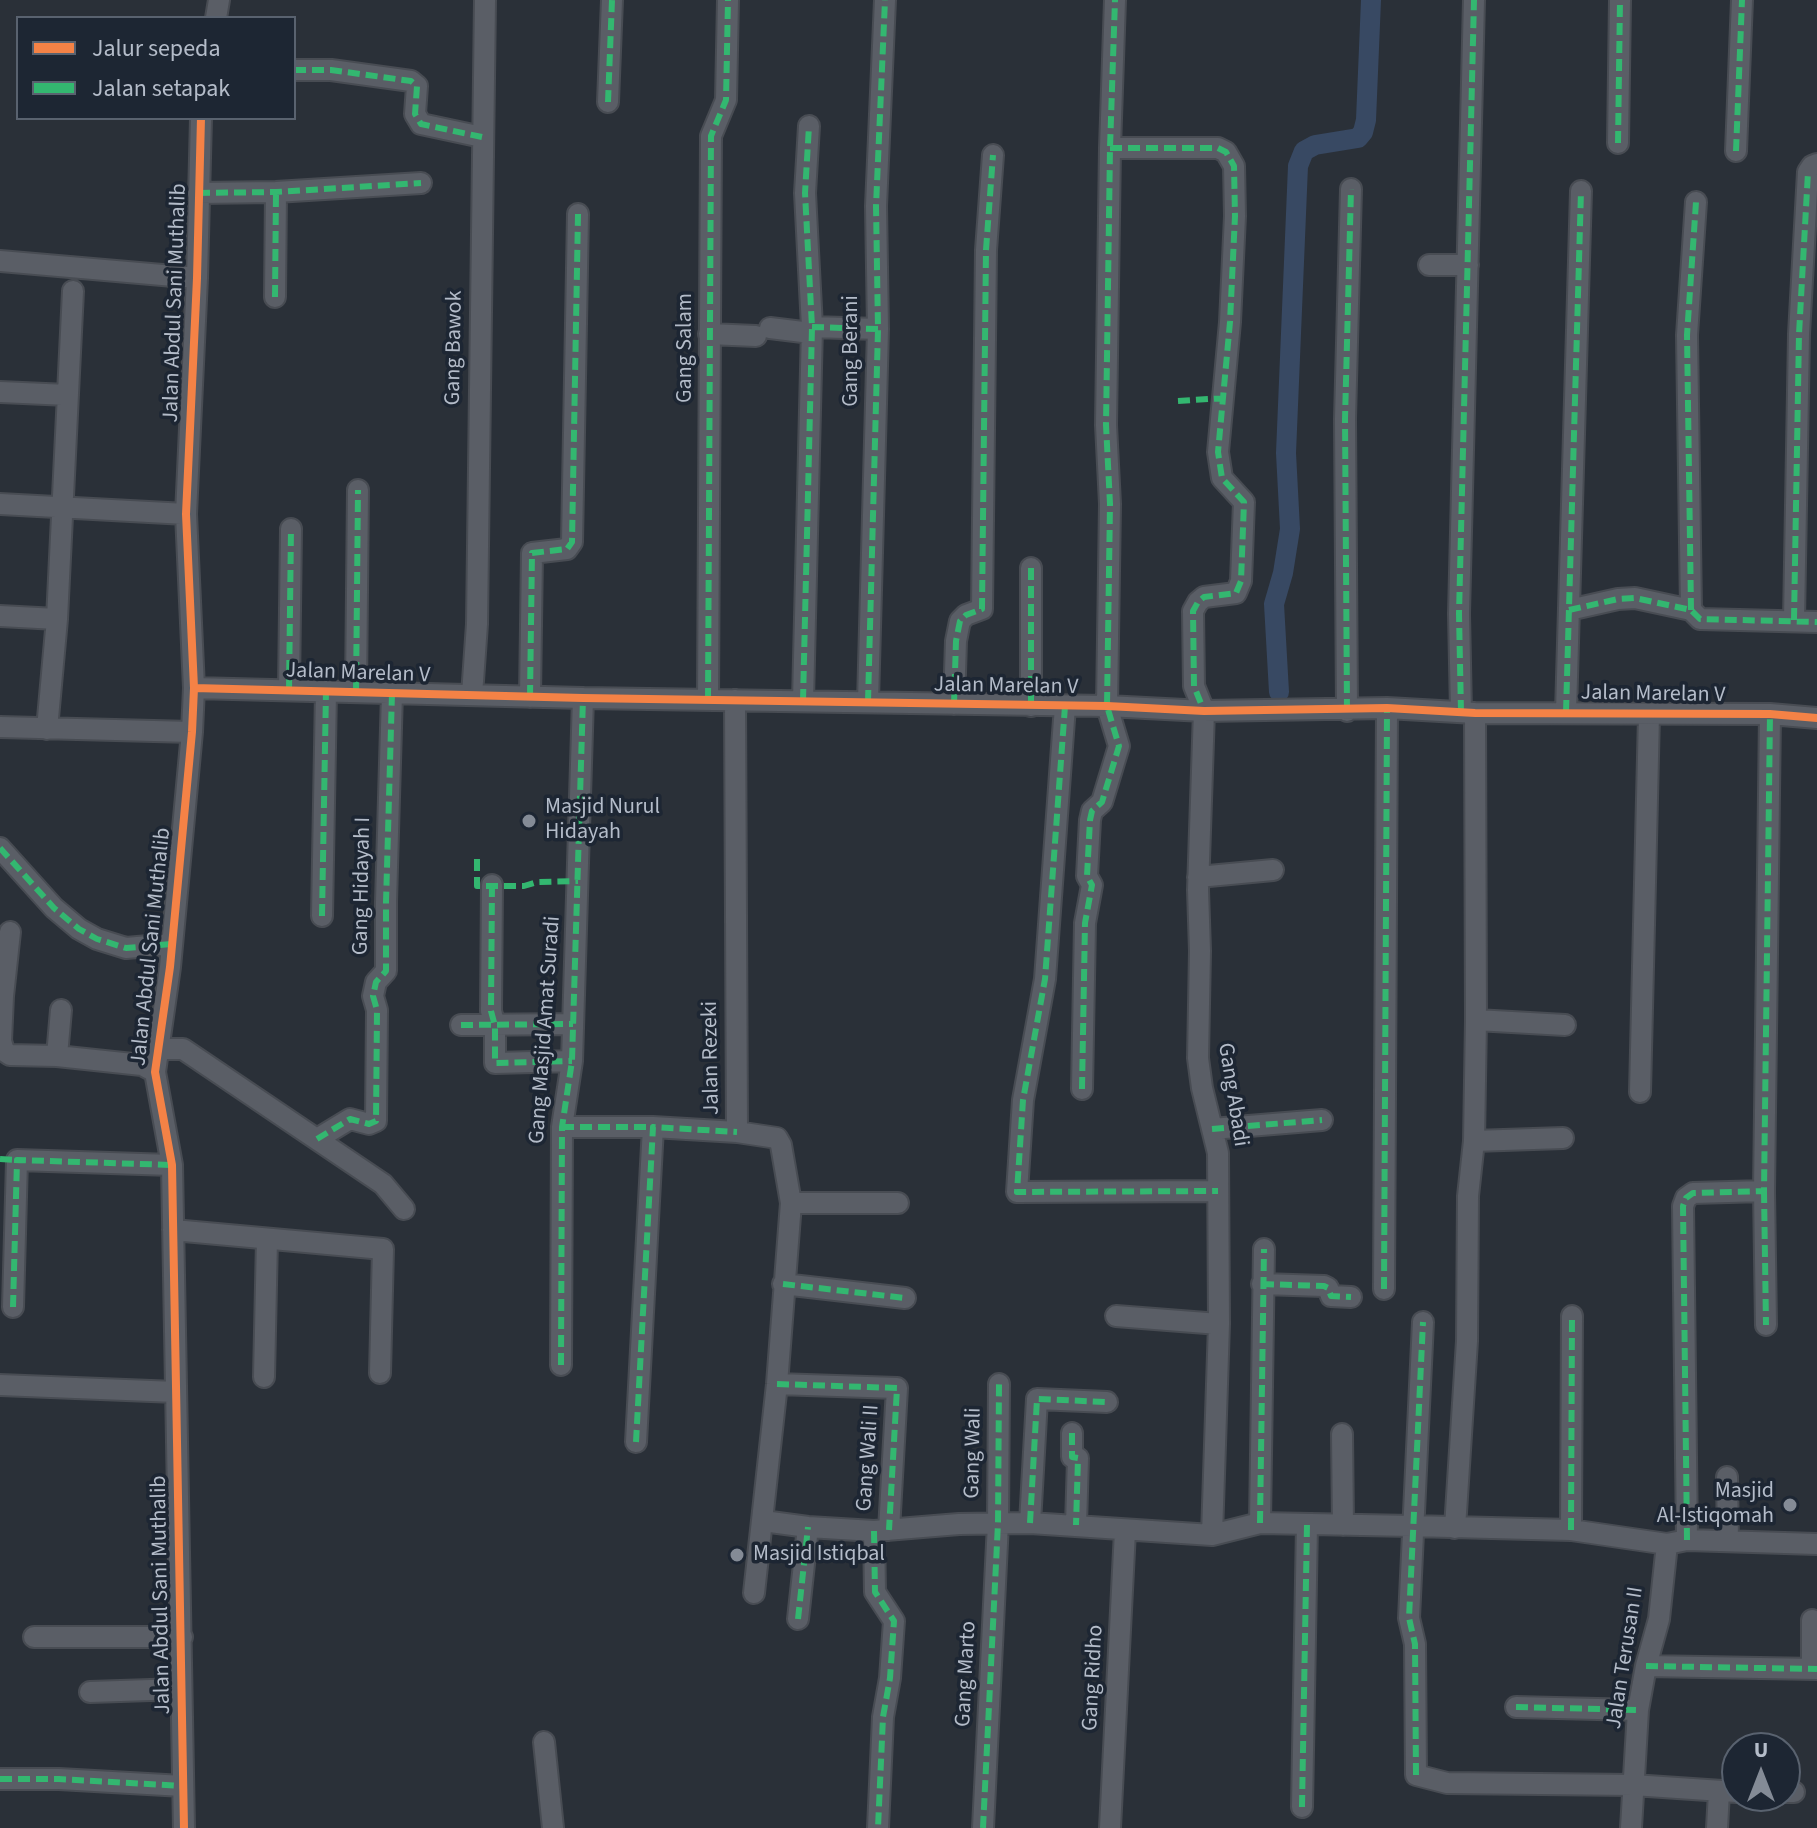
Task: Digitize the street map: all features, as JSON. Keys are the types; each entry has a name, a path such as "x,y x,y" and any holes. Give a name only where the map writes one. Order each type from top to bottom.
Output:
{"street":[{"name":"Gang Bawok","path":"472,695 477,624 485,0"},
{"path":"608,102 612,0"},
{"name":"Gang Salam","path":"708,700 711,136 726,100 728,0"},
{"name":"Gang Berani","path":"868,702 878,329 876,206 885,0"},
{"path":"1082,1089 1085,923 1092,885 1087,876 1090,820 1092,811 1102,802 1119,746 1107,706 1110,504 1106,409 1115,0"},
{"path":"1455,1528 1467,1341 1468,1196 1474,1141 1476,1020 1468,713 1459,614 1474,0"},
{"path":"1618,143 1620,0"},
{"path":"1736,151 1742,0"},
{"path":"296,70 331,70 411,81 417,86 415,114 421,124 482,137"},
{"name":"Jalan Abdul Sani Muthalib","path":"184,1828 172,1165 155,1072 170,967 192,732 194,688 186,514 201,120"},
{"path":"808,701 815,333 805,193 809,126"},
{"name":"Gang Abadi","path":"1110,148 1218,148 1226,152 1234,166 1230,322 1218,452 1222,478 1244,502 1241,581 1236,593 1204,597 1193,611 1194,686 1204,711 1198,877 1198,1058 1218,1153 1219,1324 1212,1535"},
{"path":"954,704 956,641 960,621 982,609 986,250 993,155"},
{"path":"1794,620 1799,334 1813,168"},
{"path":"198,193 276,192 421,183"},
{"path":"1347,711 1345,419 1351,189"},
{"path":"1566,712 1581,191"},
{"path":"275,297 276,192"},
{"path":"1691,610 1687,335 1696,202"},
{"path":"530,697 532,553 567,549 572,542 578,214"},
{"path":"0,261 197,278"},
{"path":"1429,265 1468,265"},
{"path":"47,729 57,619 73,291"},
{"path":"709,334 878,329"},
{"path":"0,392 68,395"},
{"path":"356,692 358,490"},
{"path":"0,504 186,514"},
{"path":"289,690 291,529"},
{"path":"1031,568 1031,706"},
{"path":"1569,610 1635,598 1691,610 1700,619 1817,622"},
{"path":"0,616 57,619"},
{"name":"Jalan Marelan V","path":"194,688 1107,706 1204,711 1387,708 1468,713 1770,714 1817,718"},
{"path":"322,916 326,691"},
{"name":"Gang Hidayah I","path":"322,1135 350,1119 369,1124 376,1121 377,1010 373,996 376,982 386,971 392,693"},
{"name":"Gang Masjid Amat Suradi","path":"561,1365 562,1127 572,1061 583,698"},
{"name":"Jalan Rezeki","path":"735,700 737,1132 777,1138 781,1145 791,1203 777,1384 754,1593"},
{"path":"1065,706 1045,979 1023,1100 1017,1192 1218,1191"},
{"path":"1384,1289 1387,708"},
{"path":"1766,1325 1764,1191 1770,714"},
{"path":"1640,1092 1649,715"},
{"path":"0,727 192,732"},
{"path":"0,848 54,908 79,929 97,939 126,948 172,944"},
{"path":"1198,877 1273,870"},
{"path":"492,885 491,1011 495,1026 495,1063 572,1061"},
{"path":"10,932 1,996 1,1041 4,1051 10,1055 57,1056 142,1065 155,1072"},
{"path":"57,1056 61,1010"},
{"path":"1476,1020 1565,1025"},
{"path":"461,1025 573,1024"},
{"path":"159,1042 183,1049 322,1135 383,1184 404,1209"},
{"path":"1212,1129 1322,1120"},
{"path":"562,1127 653,1127 737,1132"},
{"path":"636,1442 653,1127"},
{"path":"1474,1141 1563,1138"},
{"path":"13,1307 9,1159 172,1165"},
{"name":"Jalan Terusan II","path":"1631,1828 1638,1710 1677,1542 1683,1206 1686,1198 1693,1193 1764,1191"},
{"path":"791,1203 898,1203"},
{"path":"173,1230 383,1249 380,1373"},
{"path":"264,1377 267,1239"},
{"path":"1260,1523 1264,1249"},
{"path":"783,1284 905,1298"},
{"path":"1262,1284 1324,1286 1331,1296 1351,1297"},
{"path":"1116,1316 1219,1324"},
{"path":"1571,1530 1572,1316"},
{"path":"1423,1322 1409,1618 1415,1644 1416,1775 1447,1783 1633,1785 1721,1791"},
{"name":"Gang Wali II","path":"777,1384 897,1388 875,1592 894,1621 890,1678 883,1717 878,1828"},
{"name":"Gang Wali","path":"998,1523 999,1384"},
{"path":"0,1385 176,1392"},
{"path":"1030,1523 1037,1399 1107,1402"},
{"path":"1072,1433 1072,1457 1078,1458 1076,1525"},
{"path":"1342,1434 1343,1525"},
{"path":"1727,1477 1728,1541"},
{"path":"763,1521 808,1527 881,1530 1030,1523 1212,1535 1260,1523 1412,1526 1571,1530 1677,1542 1817,1544"},
{"name":"Gang Marto","path":"983,1828 998,1523"},
{"path":"1302,1807 1307,1524"},
{"path":"798,1619 808,1527"},
{"name":"Gang Ridho","path":"1110,1828 1125,1531"},
{"path":"1646,1666 1815,1669 1812,1620"},
{"path":"34,1637 182,1637"},
{"path":"90,1692 181,1689"},
{"path":"1516,1707 1638,1710"},
{"path":"544,1742 553,1828"},
{"path":"0,1779 183,1786"}],"waterway":[{"path":"1279,692 1274,604 1290,529 1286,453 1298,166 1304,151 1315,145 1358,138 1363,132 1371,0"}],"marked path":[{"path":"608,102 612,0"},
{"path":"708,700 711,136 726,100 728,0"},
{"path":"868,702 878,329 876,206 885,0"},
{"path":"1082,1089 1085,923 1092,885 1087,876 1090,820 1092,811 1102,802 1119,746 1107,706 1110,504 1106,425 1115,0"},
{"path":"1461,712 1459,614 1474,0"},
{"path":"1618,143 1620,0"},
{"path":"1736,151 1742,0"},
{"path":"296,70 331,70 411,81 417,86 415,114 421,124 482,137"},
{"path":"803,701 812,327 805,193 809,126"},
{"path":"1110,148 1218,148 1226,152 1234,166 1230,322 1218,452 1222,478 1244,502 1241,581 1236,593 1204,597 1193,611 1194,686 1204,711"},
{"path":"954,704 956,641 960,621 982,609 986,250 993,155"},
{"path":"1794,620 1799,334 1808,172"},
{"path":"198,193 276,192 421,183"},
{"path":"1347,711 1345,419 1351,189"},
{"path":"1566,712 1581,191"},
{"path":"275,297 276,192"},
{"path":"1691,610 1687,335 1696,202"},
{"path":"530,697 532,553 567,549 572,542 578,214"},
{"path":"812,327 878,329"},
{"path":"1178,401 1225,398"},
{"path":"356,692 358,490"},
{"path":"289,690 291,529"},
{"path":"1031,568 1031,706"},
{"path":"1569,610 1635,598 1691,610 1700,619 1817,622"},
{"path":"322,916 326,691"},
{"path":"317,1139 350,1119 369,1124 376,1121 377,1010 373,996 376,982 386,971 392,693"},
{"path":"561,1365 562,1127 572,1061 583,698"},
{"path":"1065,706 1045,979 1023,1100 1017,1192 1218,1191"},
{"path":"1384,1289 1387,708"},
{"path":"1687,1540 1683,1206 1686,1198 1693,1193 1764,1191 1770,714"},
{"path":"0,848 54,908 79,929 97,939 126,948 172,944"},
{"path":"477,859 477,886 578,881"},
{"path":"492,885 491,1011 495,1026 495,1063 572,1061"},
{"path":"461,1025 573,1024"},
{"path":"1212,1129 1322,1120"},
{"path":"562,1127 653,1127"},
{"path":"636,1442 653,1127 737,1132"},
{"path":"0,1159 17,1160"},
{"path":"13,1307 17,1160 172,1165"},
{"path":"1764,1191 1766,1325"},
{"path":"1260,1523 1264,1249"},
{"path":"783,1284 905,1298"},
{"path":"1262,1284 1324,1286 1331,1296 1351,1297"},
{"path":"1571,1530 1572,1316"},
{"path":"1416,1775 1415,1644 1409,1618 1423,1322"},
{"path":"777,1384 897,1388 889,1530"},
{"path":"983,1828 998,1523 999,1384"},
{"path":"1030,1523 1037,1399 1107,1402"},
{"path":"1072,1433 1072,1457 1078,1458 1076,1525"},
{"path":"1302,1807 1307,1524"},
{"path":"798,1619 808,1527"},
{"path":"874,1531 875,1592 894,1621 890,1678 883,1717 878,1828"},
{"path":"1646,1666 1817,1669"},
{"path":"1516,1707 1638,1710"},
{"path":"0,1779 183,1786"}],"cycle path":[{"path":"184,1828 172,1165 155,1072 170,967 192,732 194,688 186,514 201,120"},
{"path":"194,688 1107,706 1204,711 1387,708 1475,713 1770,714 1817,718"}],"place":[{"name":"Masjid Nurul Hidayah","path":"529,821"},
{"name":"Masjid Al-Istiqomah","path":"1790,1505"},
{"name":"Masjid Istiqbal","path":"737,1555"}]}
